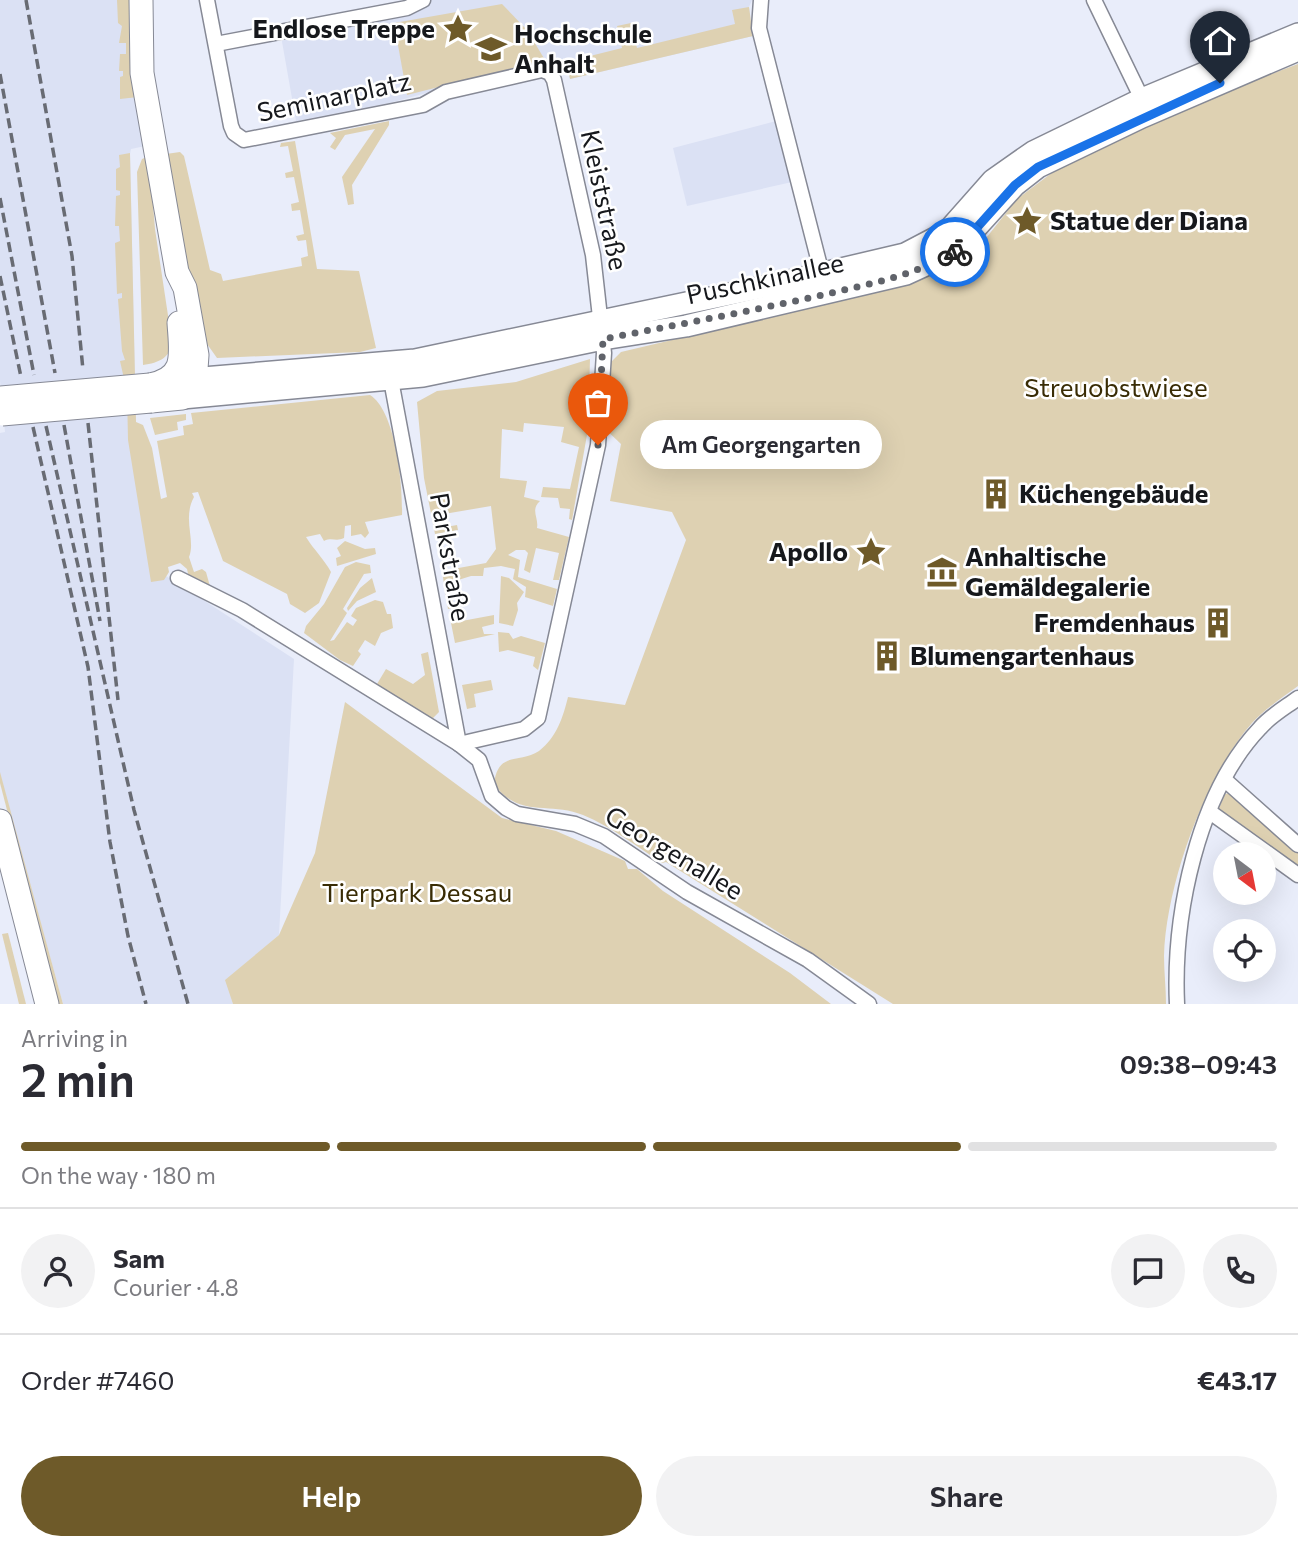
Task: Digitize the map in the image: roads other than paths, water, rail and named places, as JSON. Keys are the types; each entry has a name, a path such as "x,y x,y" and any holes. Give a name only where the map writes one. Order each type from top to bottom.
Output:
{"main road":[{"path":"141,0 139,52 177,272 181,356 176,371 155,390"},
{"name":"Puschkinallee","path":"155,390 183,398 391,380 882,261 947,232 993,180 1016,161 1142,99 1298,34"},
{"name":"Puschkinallee","path":"0,406 155,390 197,378 387,364 754,310 879,282 929,266 964,244 1015,185 1038,167 1142,117 1298,50"},
{"path":"177,272 189,306 197,355 197,378 183,398"},
{"path":"0,821 47,1004"}],"street":[{"path":"207,0 216,44 407,8 423,0"},
{"path":"761,0 759,28 822,274"},
{"path":"1094,0 1142,99"},
{"name":"Seminarplatz","path":"216,44 233,130 240,138 249,140 423,105 446,92 542,70 550,73"},
{"name":"Kleiststraße","path":"459,744 524,729 538,718 585,509 599,428 602,331 590,239 550,73"},
{"name":"Parkstraße","path":"391,380 459,744"},
{"name":"Georgenallee","path":"178,578 242,610 459,744 479,760 492,796 506,808 517,814 575,824 604,836 687,892 808,960 869,1004"},
{"path":"1177,1004 1178,930 1187,876 1210,812 1240,751 1261,726 1298,698"},
{"path":"1225,780 1298,845"},
{"path":"1210,812 1298,875"}],"railway":[{"path":"26,0 72,256 83,370"},
{"path":"0,74 55,373"},
{"path":"0,198 34,375"},
{"path":"0,276 21,377"},
{"path":"88,423 118,700"},
{"path":"64,425 100,621"},
{"path":"46,426 134,810 188,1004"},
{"path":"33,427 88,667 110,842 128,936 146,1004"}],"place":[{"name":"Endlose Treppe","path":"458,29"},
{"name":"Hochschule Anhalt","path":"491,49"},
{"name":"Statue der Diana","path":"1027,221"},
{"name":"Am Georgengarten","path":"598,445"},
{"name":"Küchengebäude","path":"996,494"},
{"name":"Apollo","path":"871,552"},
{"name":"Anhaltische Gemäldegalerie","path":"942,572"},
{"name":"Fremdenhaus","path":"1218,623"},
{"name":"Blumengartenhaus","path":"887,656"}],"park label":[{"name":"Streuobstwiese","path":"1116,388"},
{"name":"Tierpark Dessau","path":"417,893"}]}
